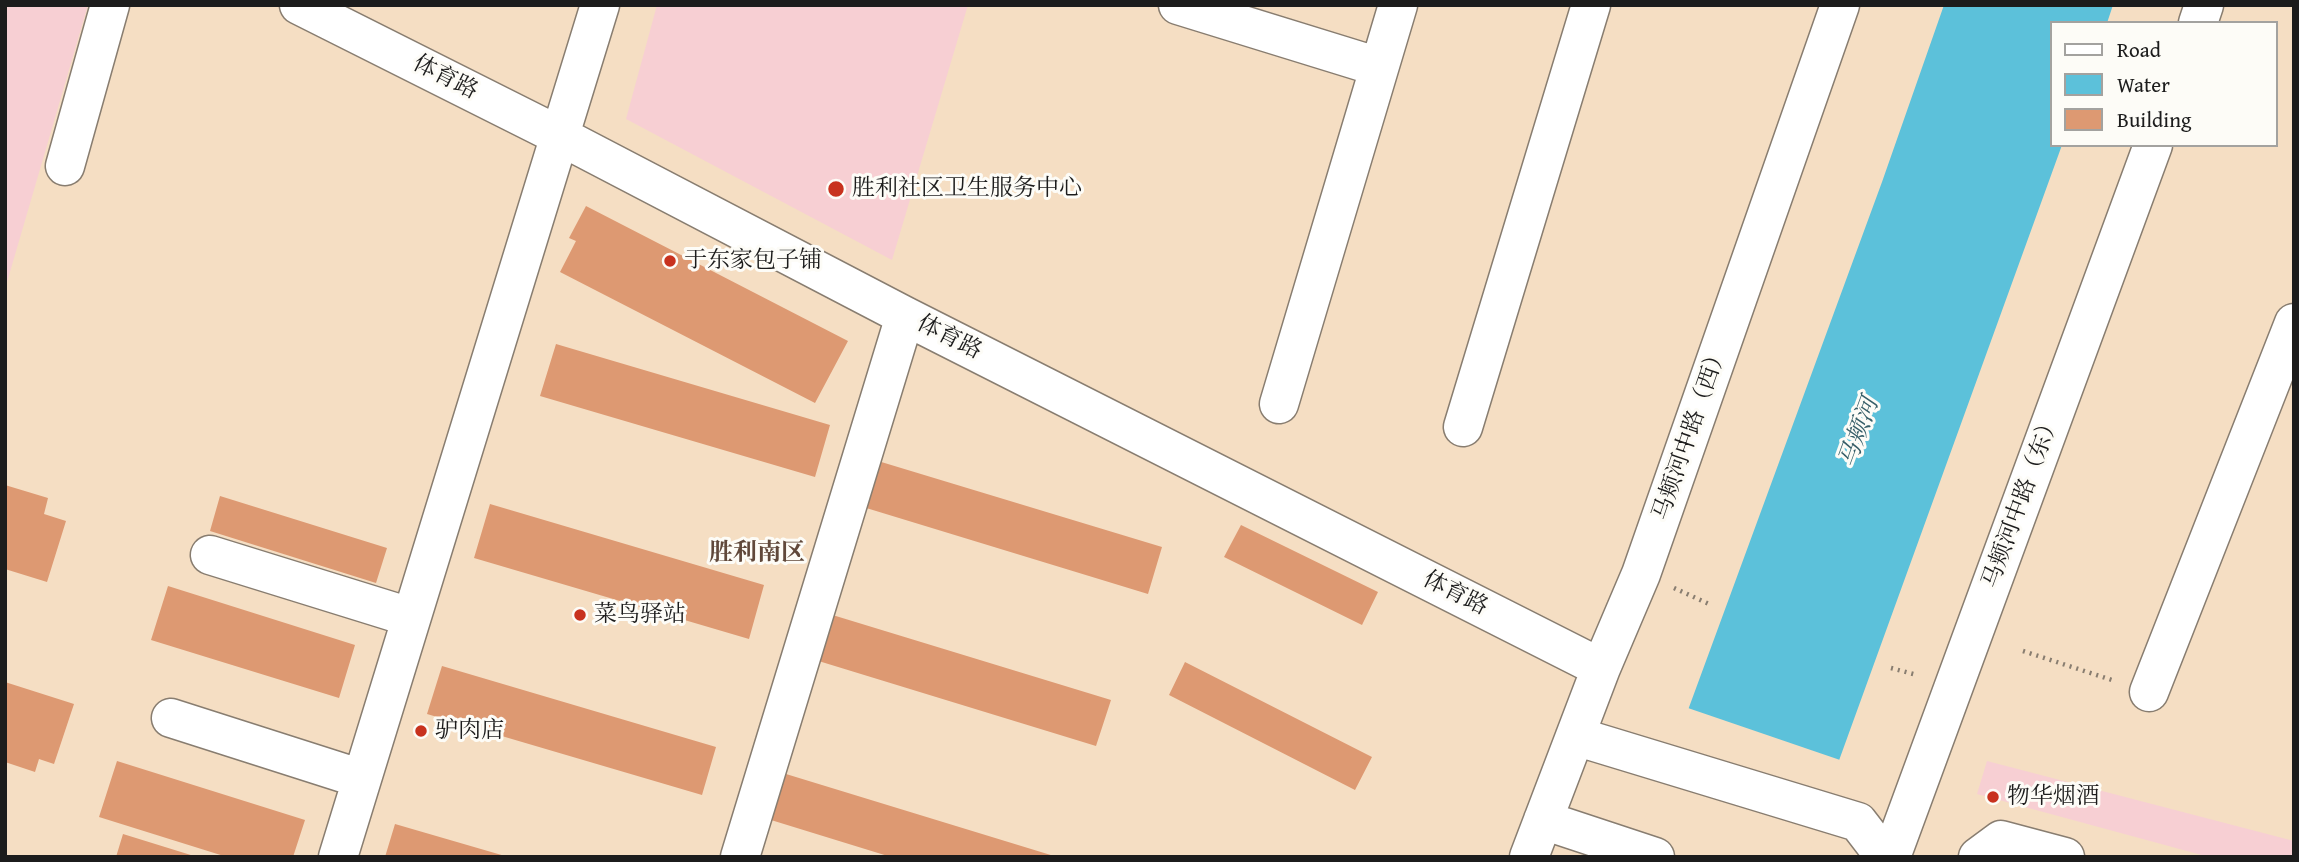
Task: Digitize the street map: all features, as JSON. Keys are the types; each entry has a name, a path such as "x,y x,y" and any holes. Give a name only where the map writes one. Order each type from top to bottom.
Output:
{"street":[{"path":"65,166 110,5"},
{"name":"体育路","path":"299,5 560,136 905,316 1601,668"},
{"path":"338,857 600,5"},
{"path":"1178,5 1379,67"},
{"path":"1279,404 1398,5"},
{"path":"1463,427 1591,5"},
{"name":"马颊河中路（西）","path":"1529,857 1558,825 1586,739 1601,668 1642,574 1840,5"},
{"name":"马颊河中路（东）","path":"1891,857 2152,147"},
{"path":"740,857 905,316"},
{"path":"2149,692 2294,323"},
{"path":"210,555 410,617"},
{"path":"171,718 362,779"},
{"path":"1586,739 1858,822 1885,857"},
{"path":"1558,825 1655,857"},
{"path":"1978,857 2000,840 2064,857"}],"path":[{"path":"2023,651 2149,692"}],"shaded area":[{"path":"5,5 88,5 5,289"},
{"name":"胜利社区卫生服务中心","path":"657,5 968,5 892,260 626,119"},
{"path":"1987,761 2294,841 2294,857 2209,857 1977,794"}],"water":[{"name":"马颊河","path":"1944,5 2113,5 2108,21 2050,21 2050,147 2061,147 1804,857 1634,857 1882,182"}],"pier":[{"path":"1685,707 1843,761 1808,857 1631,857"}],"building":[{"path":"586,206 848,341 815,403 560,272 576,241 569,238"},
{"path":"556,344 830,425 815,477 540,396"},
{"path":"878,461 1162,547 1148,594 863,507"},
{"path":"5,485 48,498 44,514 66,521 47,582 5,569"},
{"path":"220,496 387,548 376,583 210,531"},
{"path":"490,504 764,585 749,639 474,558"},
{"path":"1241,525 1378,592 1362,625 1224,557"},
{"path":"168,586 355,645 339,698 151,640"},
{"path":"826,613 1111,700 1096,746 812,659"},
{"path":"1185,662 1372,757 1355,790 1169,695"},
{"path":"442,666 716,747 702,795 427,714"},
{"path":"5,682 74,704 54,764 39,759 35,772 5,762"},
{"path":"117,761 305,820 293,857 227,857 99,817"},
{"path":"786,774 1054,857 891,857 771,820"},
{"path":"395,824 505,856 505,857 385,857"},
{"path":"123,834 194,856 194,857 116,857"}],"place":[{"name":"胜利社区卫生服务中心","path":"836,189"},
{"name":"于东家包子铺","path":"670,261"},
{"name":"菜鸟驿站","path":"580,615"},
{"name":"驴肉店","path":"421,731"},
{"name":"物华烟酒","path":"1993,797"}],"district":[{"name":"胜利南区","path":"757,554"}]}
